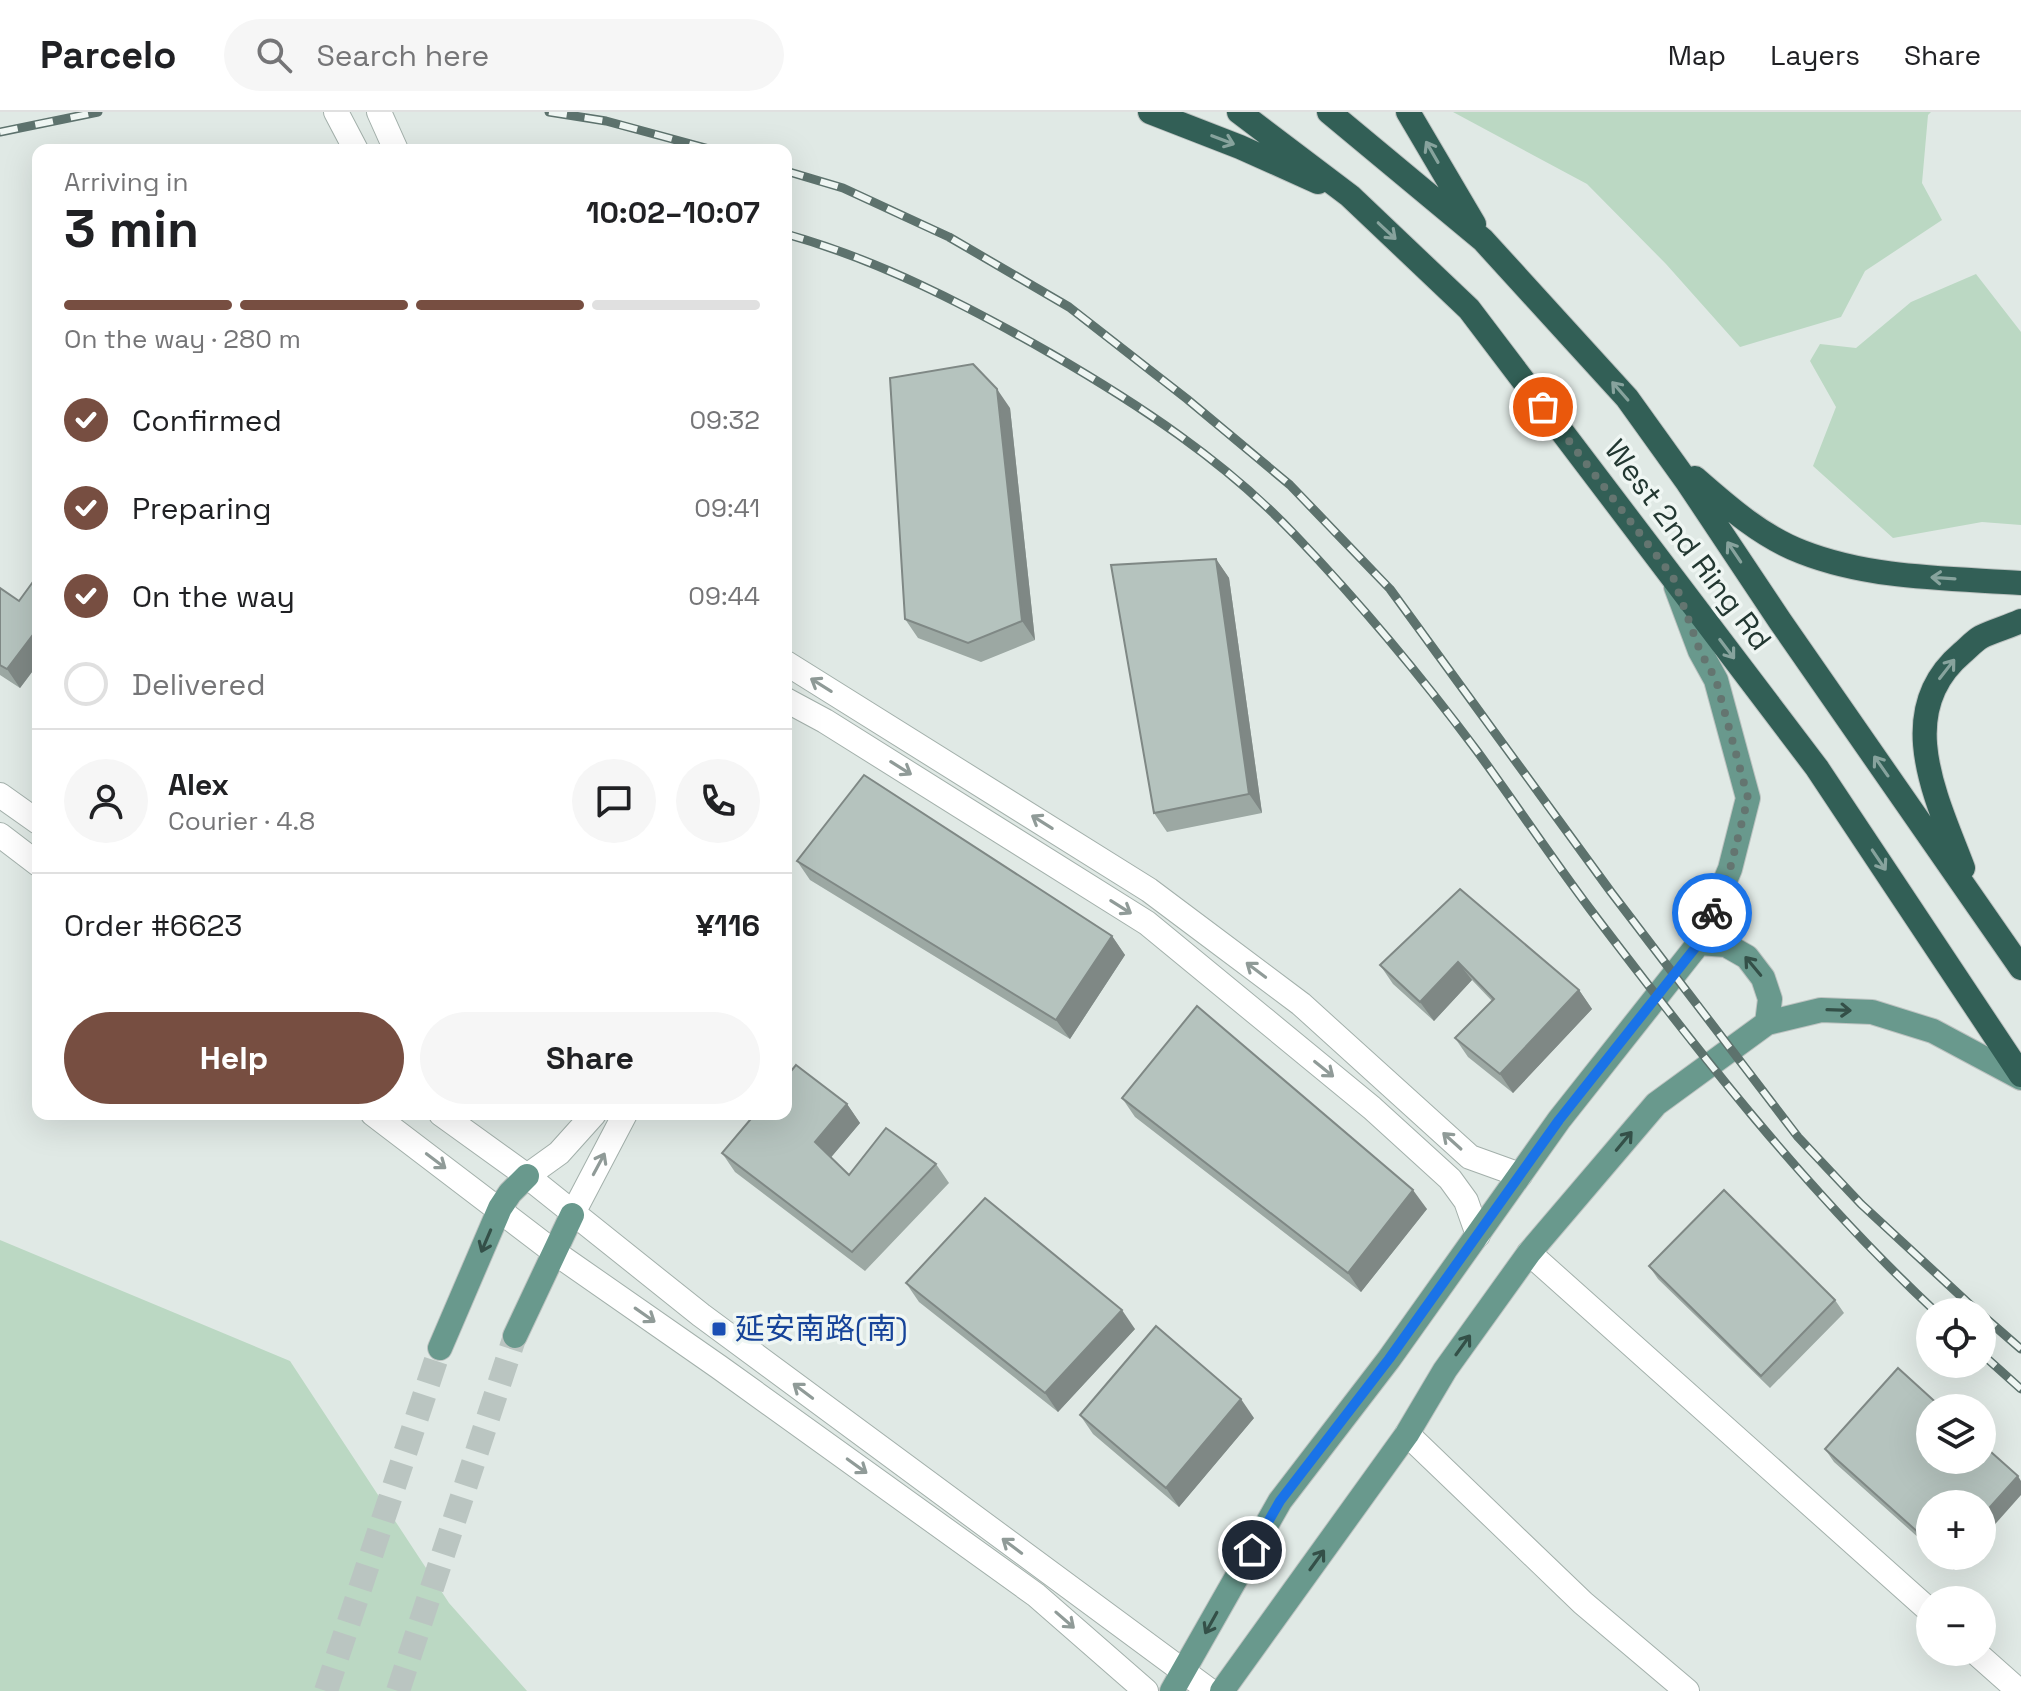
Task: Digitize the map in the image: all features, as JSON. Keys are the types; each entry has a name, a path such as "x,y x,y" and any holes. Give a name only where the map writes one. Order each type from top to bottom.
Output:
{"highway":[{"path":"1150,112 1240,147 1350,196"},
{"name":"West 2nd Ring Rd","path":"1239,112 1350,196 1469,309 1817,768 2021,1076"},
{"name":"West 2nd Ring Rd","path":"1329,112 1483,240 1627,398 2021,968"},
{"path":"1408,112 1483,240"},
{"path":"1667,453 1727,506 1799,551 1847,567 1886,574 2021,583"},
{"path":"1975,901 1934,792 1924,743 1926,707 1935,685 1951,663 1981,638 2021,621"}],"main road":[{"path":"1178,1682 1280,1501 1389,1359 1559,1120 1699,943 1730,869 1748,798 1716,680 1700,651 1673,577"},
{"path":"1699,943 1726,945 1747,957 1763,978 1770,999 1767,1023"},
{"path":"1222,1691 1407,1434 1445,1370 1529,1253 1656,1104 1767,1023 1821,1010 1872,1012 1933,1031 2021,1076"},
{"path":"440,1348 500,1208 527,1176"},
{"path":"515,1336 572,1215"}],"street":[{"path":"336,112 353,144"},
{"path":"379,112 393,144"},
{"path":"792,667 1149,890 1301,1004 1470,1157 1520,1175"},
{"path":"792,703 1147,923 1372,1108 1450,1179 1466,1201 1478,1235"},
{"path":"0,795 32,818"},
{"path":"0,835 32,859"},
{"path":"381,1120 554,1252 1036,1595 1146,1691"},
{"path":"449,1120 527,1176 572,1215 1178,1682 1210,1691"},
{"path":"527,1176 559,1153 589,1120"},
{"path":"572,1215 622,1120"},
{"path":"1529,1253 1916,1599"},
{"path":"1407,1434 1583,1603 1687,1691"},
{"path":"1991,1666 2019,1691"}],"green space":[{"path":"1453,112 1931,112 1928,115 1922,183 1942,220 1865,271 1841,317 1740,347 1666,264 1587,184"},
{"path":"1976,274 2021,332 2021,525 1982,522 1893,538 1813,466 1836,407 1810,361 1820,344 1856,348 1911,302"},
{"path":"0,1240 290,1361 449,1603 527,1691 0,1691"}],"building":[{"path":"973,364 997,389 1022,621 968,643 905,619 890,378"},
{"path":"1216,559 1249,794 1154,813 1111,565"},
{"path":"32,583 32,636 7,669 0,665 0,588 19,601"},
{"path":"864,775 1112,936 1056,1020 797,861"},
{"path":"1460,889 1579,990 1500,1074 1455,1038 1494,999 1458,962 1420,1002 1380,965"},
{"path":"1197,1006 1413,1190 1348,1273 1122,1098"},
{"path":"796,1065 847,1104 815,1142 849,1175 886,1128 936,1164 852,1252 722,1153 750,1120 792,1120 792,1070"},
{"path":"1724,1190 1835,1300 1761,1376 1649,1266"},
{"path":"985,1198 1122,1310 1045,1393 906,1283"},
{"path":"1156,1326 1241,1399 1166,1488 1080,1415"},
{"path":"1898,1368 1927,1394 1916,1394 1916,1474 1996,1474 1996,1456 2018,1476 1996,1500 1996,1490 1916,1490 1916,1530 1825,1449"}],"tunnel":[{"path":"398,1691 515,1336"},
{"path":"326,1691 440,1348"}],"railway":[{"path":"0,132 98,112"},
{"path":"549,112 606,121 691,144"},
{"path":"792,173 843,188 949,237 1069,307 1290,485 1390,589 1611,892 1798,1137 1861,1204 1963,1298"},
{"path":"792,236 888,270 1050,353 1179,435 1268,508 1343,587 1434,695 1590,909 1754,1118 1842,1218 1921,1298"},
{"path":"1996,1327 2021,1349"},
{"path":"1996,1367 2021,1389"}],"way so far":[{"path":"1543,407 1673,577 1700,651 1716,680 1748,798 1730,869 1712,913"}],"place":[{"name":"延安南路(南)","path":"719,1329"}],"route":[{"path":"1252,1550 1280,1501 1389,1359 1559,1120 1699,943 1712,913"}]}
